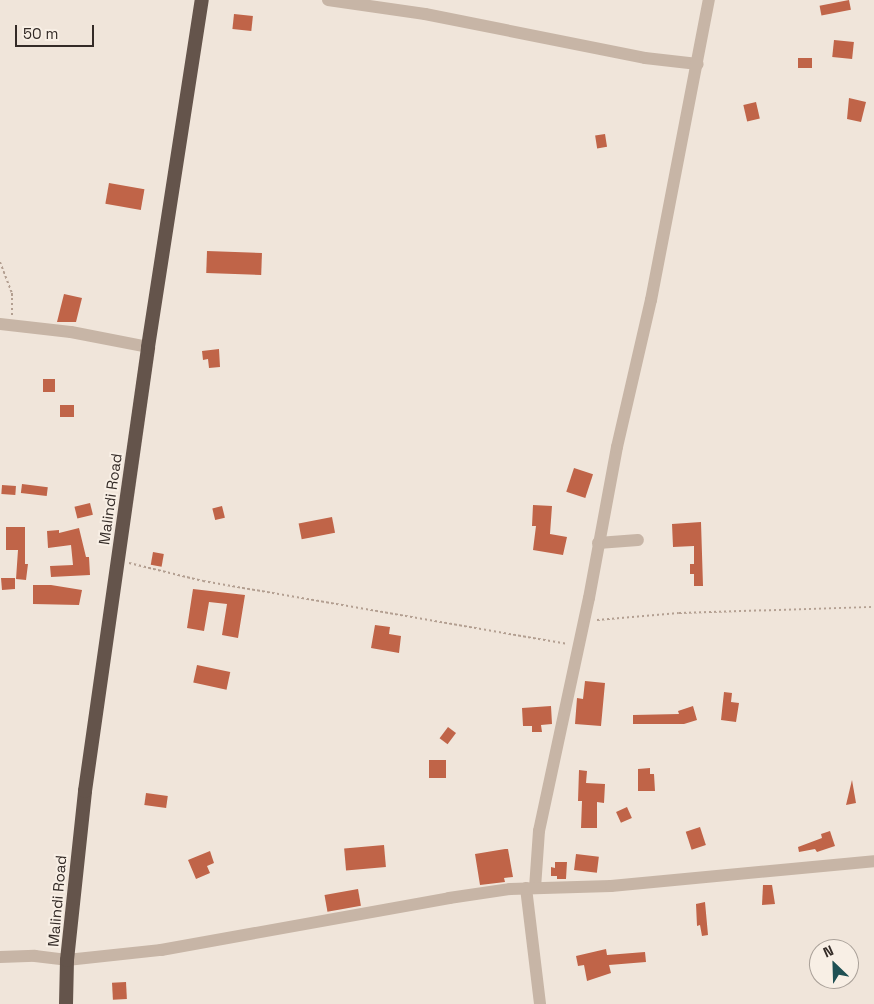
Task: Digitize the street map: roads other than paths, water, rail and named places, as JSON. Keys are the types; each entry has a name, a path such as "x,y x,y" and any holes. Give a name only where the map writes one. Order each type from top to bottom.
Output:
{"highway":[{"name":"Malindi Road","path":"66,1004 67,960 85,791 148,347 202,0"}],"street":[{"path":"328,0 425,14 645,58 698,64"},
{"path":"540,1004 531,888 539,831 584,621 618,439 651,300 710,0"},
{"path":"6,325 71,332 148,347"},
{"path":"598,542 638,540"},
{"path":"0,957 34,956 67,960 161,950 449,898 531,888 611,886 874,861"}]}
